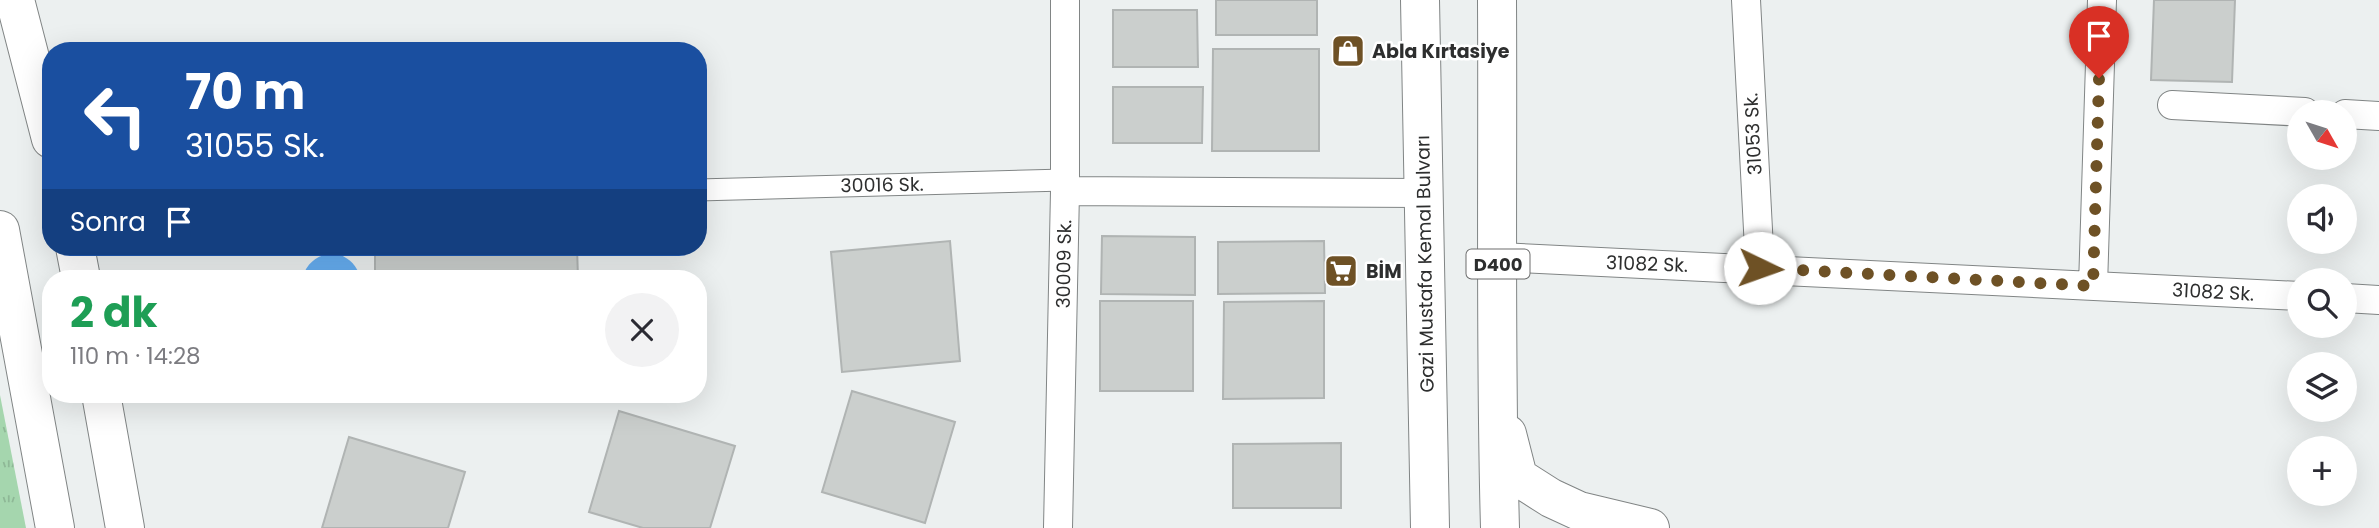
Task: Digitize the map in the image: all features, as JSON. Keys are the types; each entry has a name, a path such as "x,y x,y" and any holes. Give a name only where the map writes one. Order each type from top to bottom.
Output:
{"main road":[{"path":"15,0 42,104"},
{"name":"Gazi Mustafa Kemal Bulvarı","path":"1420,0 1430,528"},
{"name":"D400","path":"1497,0 1496,390 1500,528"},
{"path":"0,230 55,528"},
{"path":"1496,390 1518,477 1551,498 1579,511 1650,528"},
{"path":"103,403 125,528"}],"street":[{"name":"30009 Sk.","path":"1058,528 1065,186 1065,0"},
{"name":"31053 Sk.","path":"1746,0 1760,268"},
{"path":"2093,286 2102,0"},
{"path":"2172,105 2287,111"},
{"path":"2357,115 2379,116"},
{"name":"30016 Sk.","path":"707,190 1065,186 1423,193"},
{"name":"31082 Sk.","path":"1498,257 2287,295"},
{"path":"2357,299 2379,300"}],"green space":[{"path":"0,395 26,528 0,528"}],"water":[{"path":"322,256 342,256 357,270 306,270"}],"building":[{"path":"1216,0 1317,0 1317,35 1216,35"},
{"path":"2154,0 2235,0 2232,82 2151,80"},
{"path":"1113,10 1197,10 1198,67 1113,67"},
{"path":"1213,49 1319,49 1319,151 1212,151"},
{"path":"1113,87 1203,87 1202,143 1113,143"},
{"path":"1102,236 1195,237 1195,295 1101,294"},
{"path":"950,241 960,361 842,372 831,252"},
{"path":"1324,241 1325,293 1218,294 1218,242"},
{"path":"375,256 577,256 578,270 375,270"},
{"path":"1100,301 1193,301 1193,391 1100,391"},
{"path":"1324,301 1324,398 1223,399 1224,302"},
{"path":"852,391 955,422 925,523 822,492"},
{"path":"619,411 735,446 710,528 643,528 589,512"},
{"path":"349,437 465,472 448,528 322,528"},
{"path":"1341,443 1341,508 1233,508 1233,444"}],"place":[{"name":"Abla Kırtasiye","path":"1348,51"},
{"name":"BİM","path":"1341,271"}],"route":[{"path":"1760,268 2093,286 2099,78"}]}
